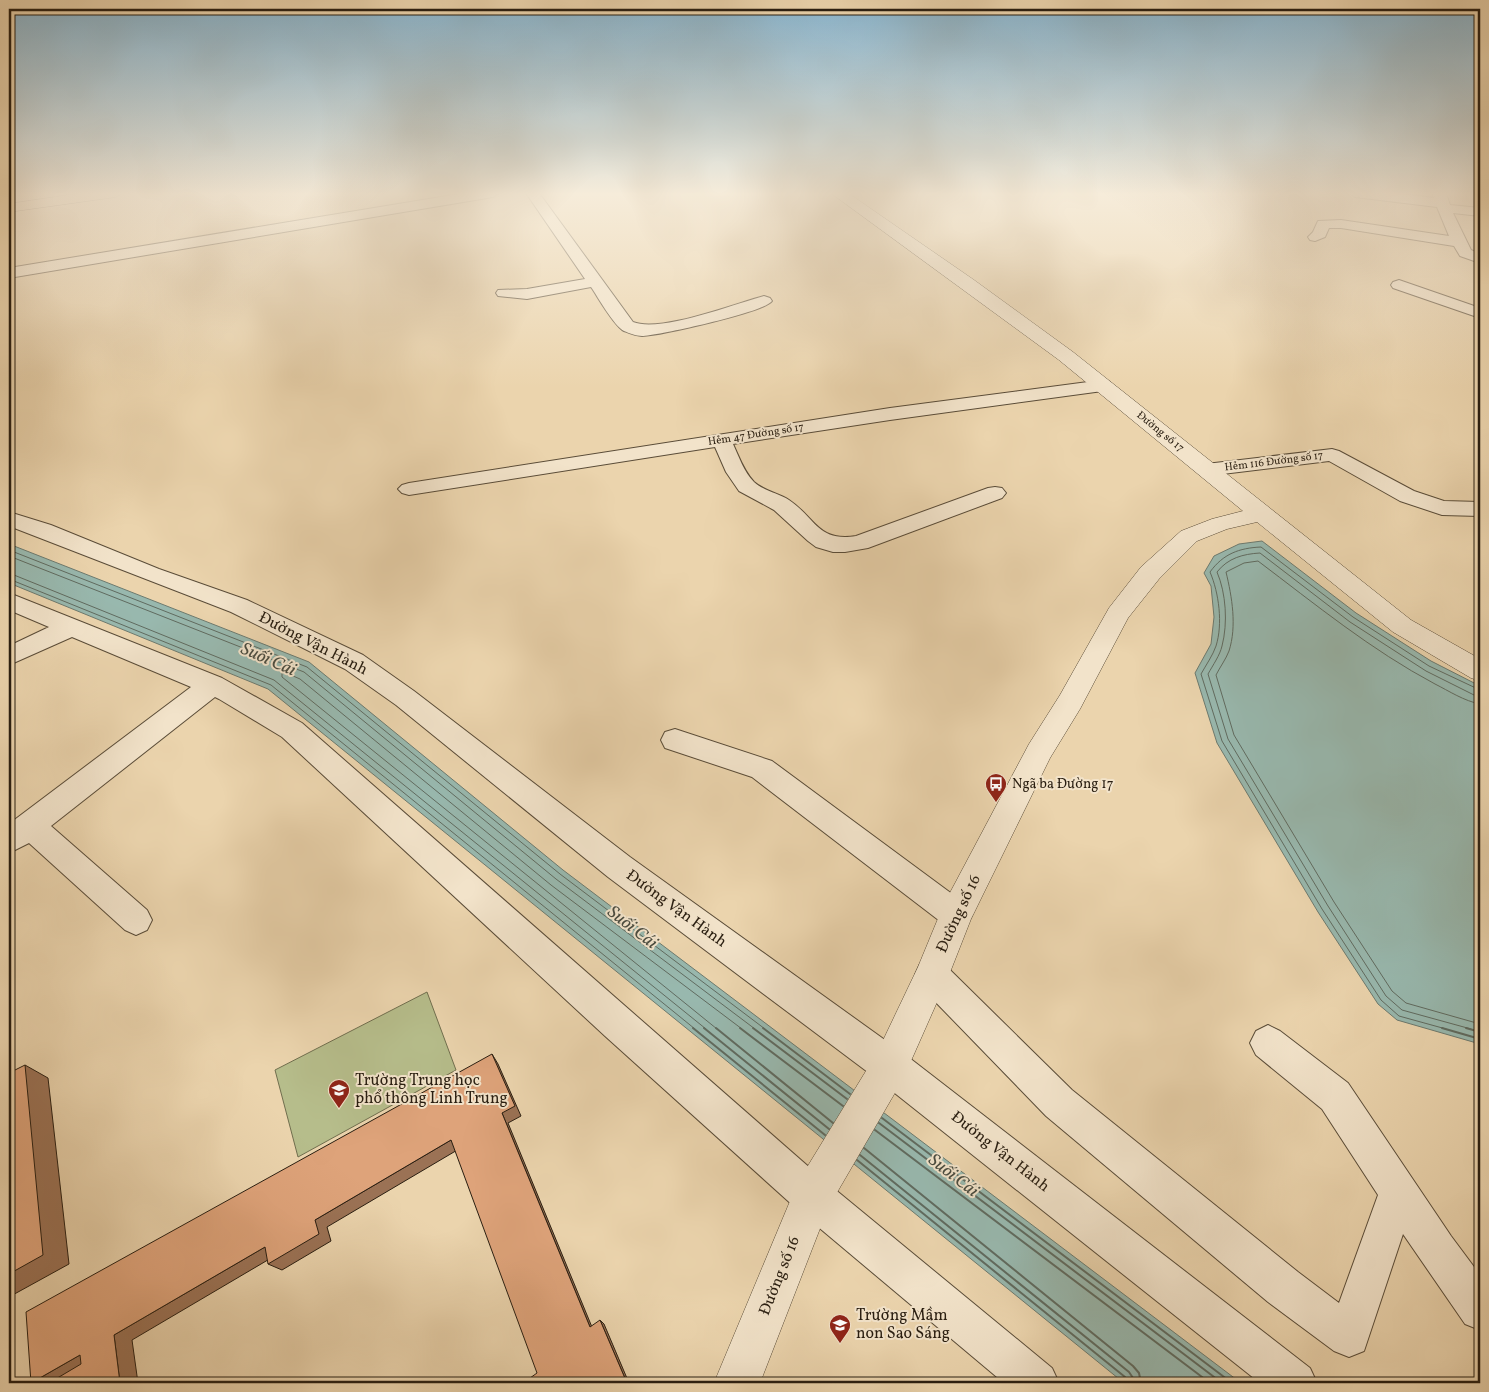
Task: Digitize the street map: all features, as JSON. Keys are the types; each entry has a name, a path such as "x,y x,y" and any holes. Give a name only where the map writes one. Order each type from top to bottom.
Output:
{"street":[{"path":"20,258 32,261 32,270"},
{"path":"9,273 105,258"},
{"path":"578,258 627,326 640,331 668,327 744,308 764,301"},
{"name":"Đường số 17","path":"930,258 1066,356 1402,626 1480,671"},
{"path":"504,293 527,294 595,282"},
{"path":"1399,285 1480,313"},
{"name":"Hẻm 47 Đường số 17","path":"409,489 890,414 1103,386"},
{"path":"722,441 742,482 782,505 804,527 829,544 843,547 860,543 995,493"},
{"name":"Hẻm 116 Đường số 17","path":"1206,470 1332,455 1407,496 1442,508 1480,510"},
{"name":"Đường số 16","path":"737,1383 821,1181 883,1078 932,975 956,915 1039,752 1070,702 1118,614 1150,572 1189,536 1220,524 1261,514"},
{"name":"Đường Vận Hành","path":"9,519 43,530 151,574 239,606 354,662 405,698 883,1078 1296,1383"},
{"path":"9,601 213,685 292,730 617,1024 821,1181 1037,1383"},
{"path":"9,656 72,627"},
{"path":"136,920 20,833 213,685"},
{"path":"675,740 762,769 956,915"},
{"path":"932,975 1060,1102 1282,1287 1349,1336 1398,1192"},
{"path":"1268,1043 1335,1096 1437,1250 1480,1309"}],"green space":[{"path":"427,992 456,1070 298,1157 275,1070"}],"water":[{"path":"1262,541 1356,613 1431,661 1480,686 1480,1044 1397,1020 1378,1004 1318,912 1217,743 1195,673 1211,644 1214,617 1211,586 1204,573 1214,556 1239,544"},
{"name":"Suối Cái","path":"9,544 309,662 563,870 1241,1383 1124,1383 268,689 9,583"}],"building":[{"path":"492,1054 515,1106 502,1113 590,1327 600,1320 627,1383 523,1383 537,1373 451,1140 315,1220 319,1234 268,1264 265,1247 114,1335 120,1383 49,1383 81,1364 80,1355 31,1383 26,1312"},
{"path":"25,1065 43,1255 9,1274 9,1073"}],"place":[{"name":"Ngã ba Đường 17","path":"996,803"},
{"name":"Trường Trung học phổ thông Linh Trung","path":"339,1109"},
{"name":"Trường Mầm non Sao Sáng","path":"840,1344"}]}
